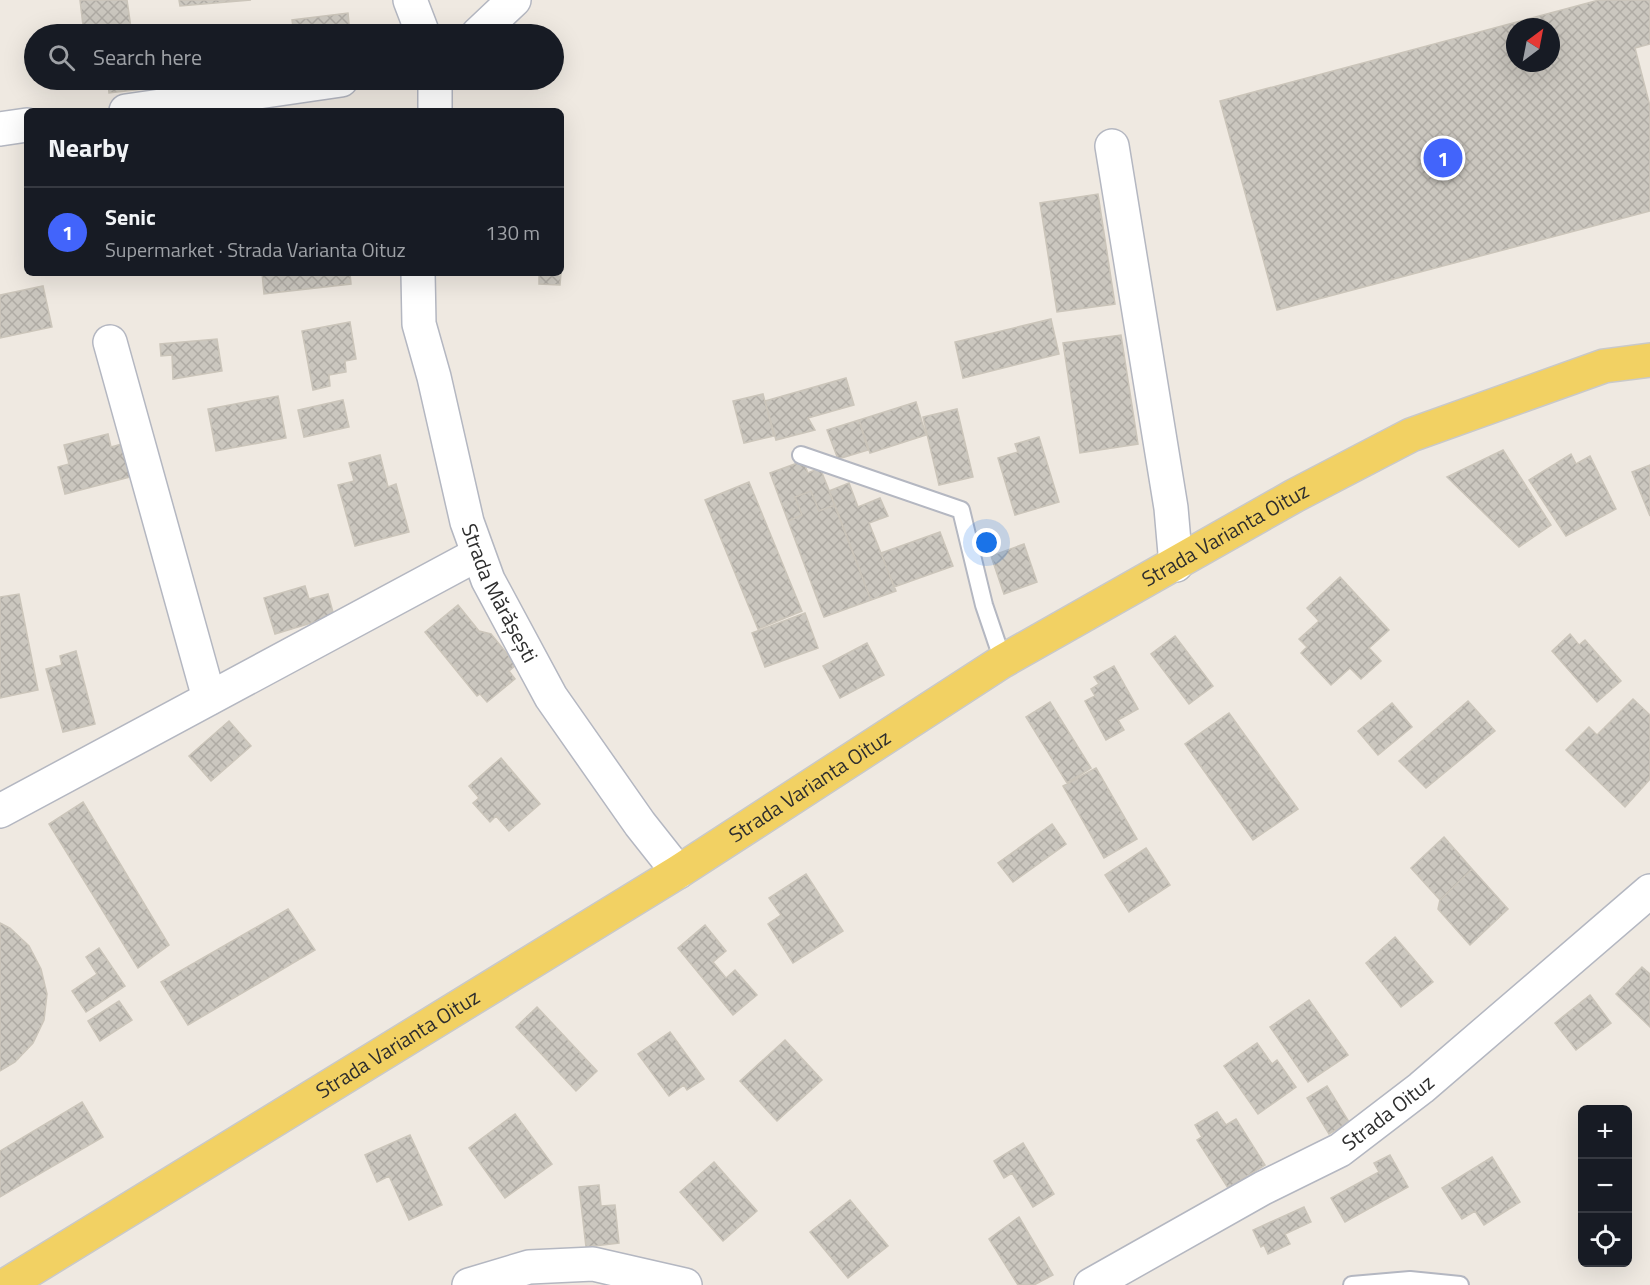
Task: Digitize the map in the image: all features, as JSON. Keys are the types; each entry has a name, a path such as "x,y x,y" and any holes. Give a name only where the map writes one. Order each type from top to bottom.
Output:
{"main road":[{"name":"Strada Varianta Oituz","path":"6,1285 678,872 1004,661 1294,496 1411,435 1604,366 1650,360"}],"street":[{"path":"410,0 419,24"},
{"path":"489,24 514,0"},
{"path":"147,108 272,90"},
{"path":"435,90 435,108"},
{"path":"0,129 24,125"},
{"path":"1112,146 1172,508 1176,565"},
{"name":"Strada Mărășești","path":"418,276 419,324 434,377 466,522 488,580 551,697 640,824 678,872"},
{"path":"110,342 209,698"},
{"path":"0,811 478,554"},
{"name":"Strada Oituz","path":"1091,1285 1263,1188 1340,1150 1422,1088 1650,891"},
{"path":"470,1285 529,1267 592,1264 685,1285"}],"lane":[{"path":"801,455 961,510 984,605 1004,661"},
{"path":"1352,1285 1410,1280 1460,1285"}],"building":[{"path":"80,0 127,0 130,24 83,24"},
{"path":"179,0 251,0 180,6"},
{"path":"1599,0 1650,0 1650,44 1635,48 1650,106 1650,211 1277,310 1220,101 1506,25 1506,72 1560,72 1560,18 1531,18"},
{"path":"348,13 349,24 293,24 292,20"},
{"path":"109,90 134,90 109,93"},
{"path":"1098,194 1115,304 1057,312 1040,203"},
{"path":"262,276 350,276 351,284 264,294"},
{"path":"539,276 561,276 560,285 539,284"},
{"path":"43,286 52,327 0,338 0,295"},
{"path":"1051,319 1059,354 963,378 955,342"},
{"path":"350,322 356,359 345,361 346,372 329,375 330,386 313,390 302,331"},
{"path":"1121,335 1138,444 1080,453 1063,343"},
{"path":"217,339 222,371 173,379 172,355 161,356 160,344"},
{"path":"846,378 854,405 808,418 815,430 776,440 765,401"},
{"path":"763,394 774,436 744,443 733,401"},
{"path":"278,396 286,438 216,451 208,409"},
{"path":"343,400 349,427 304,437 298,410"},
{"path":"916,402 926,435 870,453 859,420"},
{"path":"957,409 973,477 939,485 923,417"},
{"path":"859,420 868,450 838,459 827,430"},
{"path":"108,434 111,447 122,444 130,477 65,494 58,467 69,464 64,445"},
{"path":"1039,437 1059,502 1015,515 998,458 1018,452 1015,444"},
{"path":"1503,450 1551,525 1519,547 1447,477"},
{"path":"1571,454 1576,464 1590,456 1616,509 1566,536 1529,480"},
{"path":"380,455 388,487 396,484 409,532 355,546 338,485 354,481 349,463"},
{"path":"803,461 808,473 820,468 835,505 819,511 811,491 795,497 802,515 788,521 770,473"},
{"path":"1650,465 1650,516 1632,472"},
{"path":"749,482 802,611 758,629 705,500"},
{"path":"849,483 858,507 880,498 888,516 869,523 896,591 871,600 829,491"},
{"path":"811,491 819,511 835,505 871,600 824,617 788,521 802,515 795,497"},
{"path":"940,532 953,566 894,587 881,553"},
{"path":"1024,544 1037,582 1004,594 991,556"},
{"path":"1340,577 1389,630 1369,648 1381,661 1361,679 1350,668 1331,685 1301,653 1307,647 1299,639 1319,621 1307,608"},
{"path":"305,586 309,599 328,594 334,616 275,634 264,598"},
{"path":"19,594 38,690 0,698 0,597"},
{"path":"458,605 479,631 491,634 516,665 509,671 515,679 487,702 480,694 477,696 425,632"},
{"path":"805,613 818,648 765,667 752,633"},
{"path":"1570,634 1579,645 1585,640 1621,681 1597,702 1552,651"},
{"path":"1175,636 1213,686 1189,704 1151,654"},
{"path":"867,643 884,675 840,698 823,666"},
{"path":"76,651 95,724 63,732 46,669 62,665 60,656"},
{"path":"1114,666 1138,709 1118,720 1124,730 1106,740 1085,701 1095,696 1091,689 1099,684 1094,677"},
{"path":"1633,699 1650,715 1650,779 1625,807 1566,750 1589,727 1597,735"},
{"path":"1468,701 1495,731 1426,788 1399,761"},
{"path":"1050,702 1091,768 1067,783 1026,717"},
{"path":"1392,703 1412,727 1378,755 1358,731"},
{"path":"1229,713 1298,809 1253,840 1185,744"},
{"path":"229,721 251,746 211,781 189,756"},
{"path":"501,758 540,804 509,831 496,816 490,822 473,803 479,798 469,786"},
{"path":"1096,768 1137,839 1104,858 1063,786"},
{"path":"83,802 169,945 138,968 49,824"},
{"path":"1052,824 1066,844 1013,882 998,863"},
{"path":"1444,837 1472,869 1440,900 1411,868"},
{"path":"1146,848 1170,885 1129,912 1105,875"},
{"path":"1472,869 1508,909 1470,945 1438,909 1440,900"},
{"path":"806,874 843,931 793,963 768,924 781,915 769,898"},
{"path":"288,909 315,950 188,1025 161,982"},
{"path":"0,923 10,928 29,946 41,969 47,994 44,1020 33,1043 15,1062 0,1071"},
{"path":"705,925 726,951 713,962 726,978 735,970 757,995 733,1015 678,948"},
{"path":"1395,937 1433,982 1401,1007 1366,963"},
{"path":"99,948 125,986 86,1012 72,991 97,974 86,957"},
{"path":"1642,967 1650,974 1650,1027 1616,994"},
{"path":"1590,995 1611,1023 1576,1050 1555,1023"},
{"path":"1309,1000 1348,1055 1308,1082 1270,1027"},
{"path":"119,1001 132,1020 100,1041 88,1021"},
{"path":"537,1007 597,1071 576,1091 516,1027"},
{"path":"670,1032 704,1079 687,1090 684,1085 669,1096 638,1054"},
{"path":"785,1040 822,1080 777,1121 740,1081"},
{"path":"1257,1043 1272,1064 1277,1060 1296,1087 1258,1114 1224,1066"},
{"path":"1327,1086 1349,1122 1329,1134 1307,1098"},
{"path":"82,1102 103,1137 0,1197 0,1151"},
{"path":"1217,1112 1226,1125 1236,1119 1265,1165 1228,1188 1197,1140 1202,1137 1195,1125"},
{"path":"515,1114 552,1164 505,1198 469,1148"},
{"path":"410,1135 442,1205 409,1220 389,1176 377,1182 365,1155"},
{"path":"1023,1143 1054,1194 1033,1207 1012,1173 1004,1178 994,1161"},
{"path":"1390,1155 1408,1187 1345,1222 1331,1198 1379,1172 1374,1163"},
{"path":"1492,1157 1520,1202 1484,1225 1475,1211 1462,1219 1442,1188"},
{"path":"714,1162 757,1211 723,1241 680,1192"},
{"path":"599,1185 601,1206 615,1205 619,1243 586,1247 579,1187"},
{"path":"850,1200 888,1246 848,1278 810,1232"},
{"path":"1304,1207 1311,1222 1285,1234 1290,1244 1268,1254 1264,1245 1261,1247 1253,1230"},
{"path":"1019,1217 1053,1275 1034,1285 1018,1285 989,1239"}],"place":[{"name":"Senic","path":"1443,158"}]}
